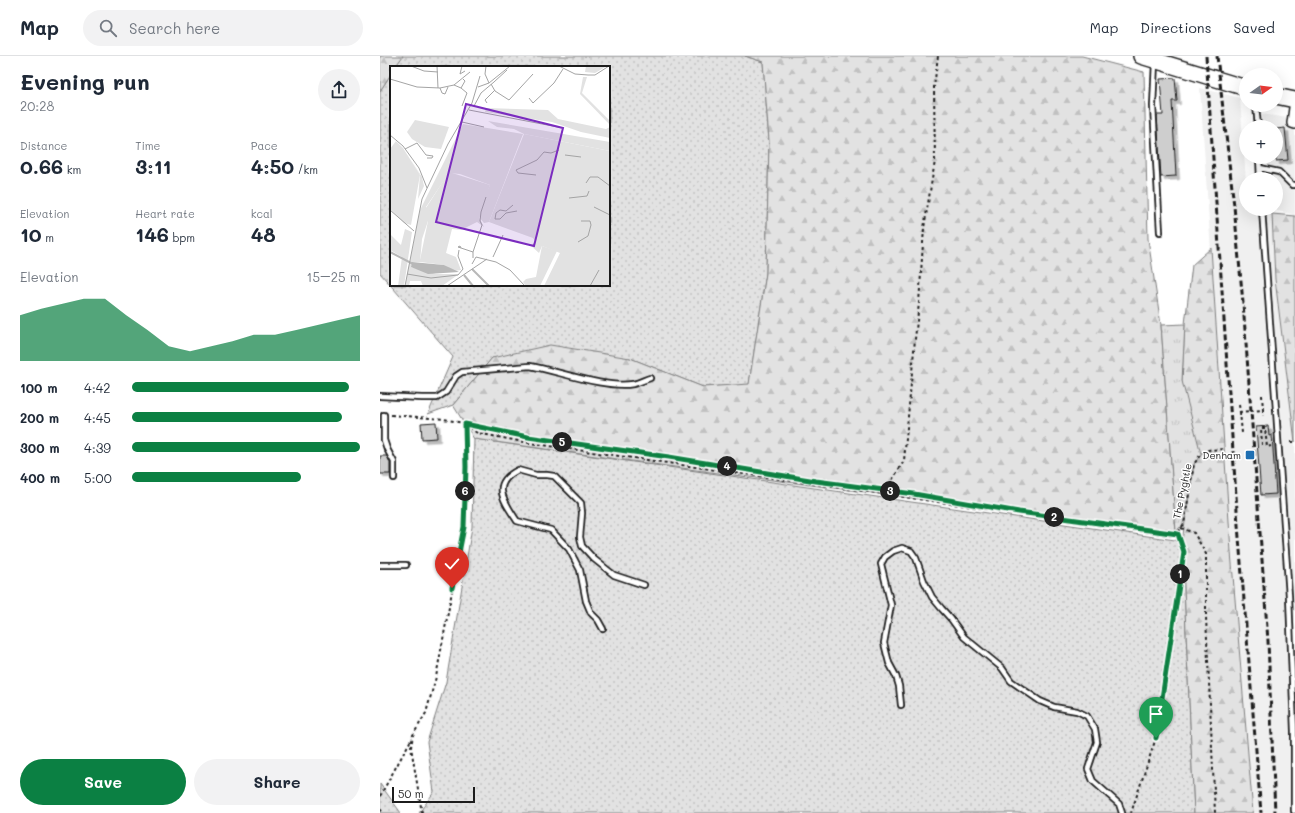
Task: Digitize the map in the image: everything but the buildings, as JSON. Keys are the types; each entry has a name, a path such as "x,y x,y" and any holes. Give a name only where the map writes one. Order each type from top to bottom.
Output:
{"main road":[{"path":"1148,58 1239,86"},
{"path":"1283,97 1295,100"}],"street":[{"path":"1295,100 1292,123 1295,124"}],"lane":[{"path":"1148,58 1153,106 1160,232"},
{"path":"1260,164 1260,172"},
{"path":"1260,168 1278,172 1295,185"},
{"path":"1262,216 1289,596 1294,731 1294,811"},
{"path":"380,396 437,398 446,392 456,376 462,372 518,367 536,367 614,385 633,384 650,378"},
{"path":"384,415 384,440 394,462 394,478"},
{"path":"602,629 598,620 591,613 586,600 580,570 569,548 551,530 516,521 503,498 502,488 504,479 518,470 536,475 554,476 581,503 582,513 580,537 582,546 594,559 614,575 644,585"},
{"path":"901,705 899,686 896,676 889,663 884,643 891,605 881,564 885,557 893,551 902,548 911,551 916,558 924,581 932,597 951,618 964,637 1002,668 1010,681 1040,701 1054,707 1077,711 1087,716 1095,729 1097,742 1088,769 1093,781 1119,804 1122,813"},
{"path":"380,565 406,565"}],"path":[{"path":"886,490 904,461 919,303 924,228 935,161 934,87 938,56"},
{"path":"1262,395 1263,416"},
{"path":"1239,405 1242,433"},
{"path":"1240,412 1262,410"},
{"path":"384,415 444,419 528,437 669,457 816,481 886,490 1019,512 1178,534"},
{"path":"465,424 477,433 529,443 1115,528 1175,536 1178,534"},
{"path":"380,796 426,713 436,677 464,527 466,467 465,424"},
{"path":"1262,445 1261,428 1265,428 1266,444"},
{"name":"The Pyghtle","path":"1178,534 1184,524 1187,511 1194,464 1201,454 1208,450 1225,449"},
{"path":"1181,528 1194,533 1206,554 1206,617 1215,813"},
{"path":"1131,813 1156,738 1184,552 1178,534"},
{"path":"413,735 411,747 422,813"},
{"path":"380,809 383,813"}],"shaded area":[{"path":"1200,88 1239,98 1239,112 1241,112 1242,120 1239,120 1239,164 1245,164 1245,172 1239,172 1239,216 1272,216 1275,279 1295,446 1295,813 1253,813 1231,552"},
{"path":"1262,114 1295,119 1295,215 1283,212 1283,172 1269,172 1268,164 1283,164 1283,120 1262,120"}],"green space":[{"path":"380,56 403,56 396,66 390,66 390,76 380,91"},
{"path":"402,56 745,56 763,62 769,141 766,273 749,385 703,387 630,358 492,358 453,405 428,414 453,357 391,286 610,286 610,66 396,66"},
{"path":"745,56 1082,56 1144,72 1148,239 1161,325 1176,532 710,472 474,439 453,405 492,358 550,345 630,358 703,387 749,384 766,273 769,141 763,62"},
{"path":"390,76 390,285 380,273 380,91"},
{"path":"1272,216 1295,216 1295,442 1275,279"},
{"path":"1211,248 1231,552 1253,813 1194,813 1182,541 1194,464 1182,381 1185,324 1192,265"},
{"path":"1185,324 1182,381 1201,454 1194,464 1185,518 1181,528 1180,527 1176,532 1161,325"},
{"path":"474,439 1182,541 1194,813 419,813 434,792 427,742 446,682 472,527"},
{"path":"380,784 401,813 380,813"}],"railway":[{"path":"1206,56 1238,525 1261,813"},
{"path":"1217,56 1234,206 1243,303 1268,641 1275,813"}],"place":[{"name":"Denham","path":"1250,455"}],"route":[{"path":"452,588 464,527 466,467 465,424 528,437 669,457 816,481 914,494 1019,512 1178,534 1184,552 1156,738"}]}
